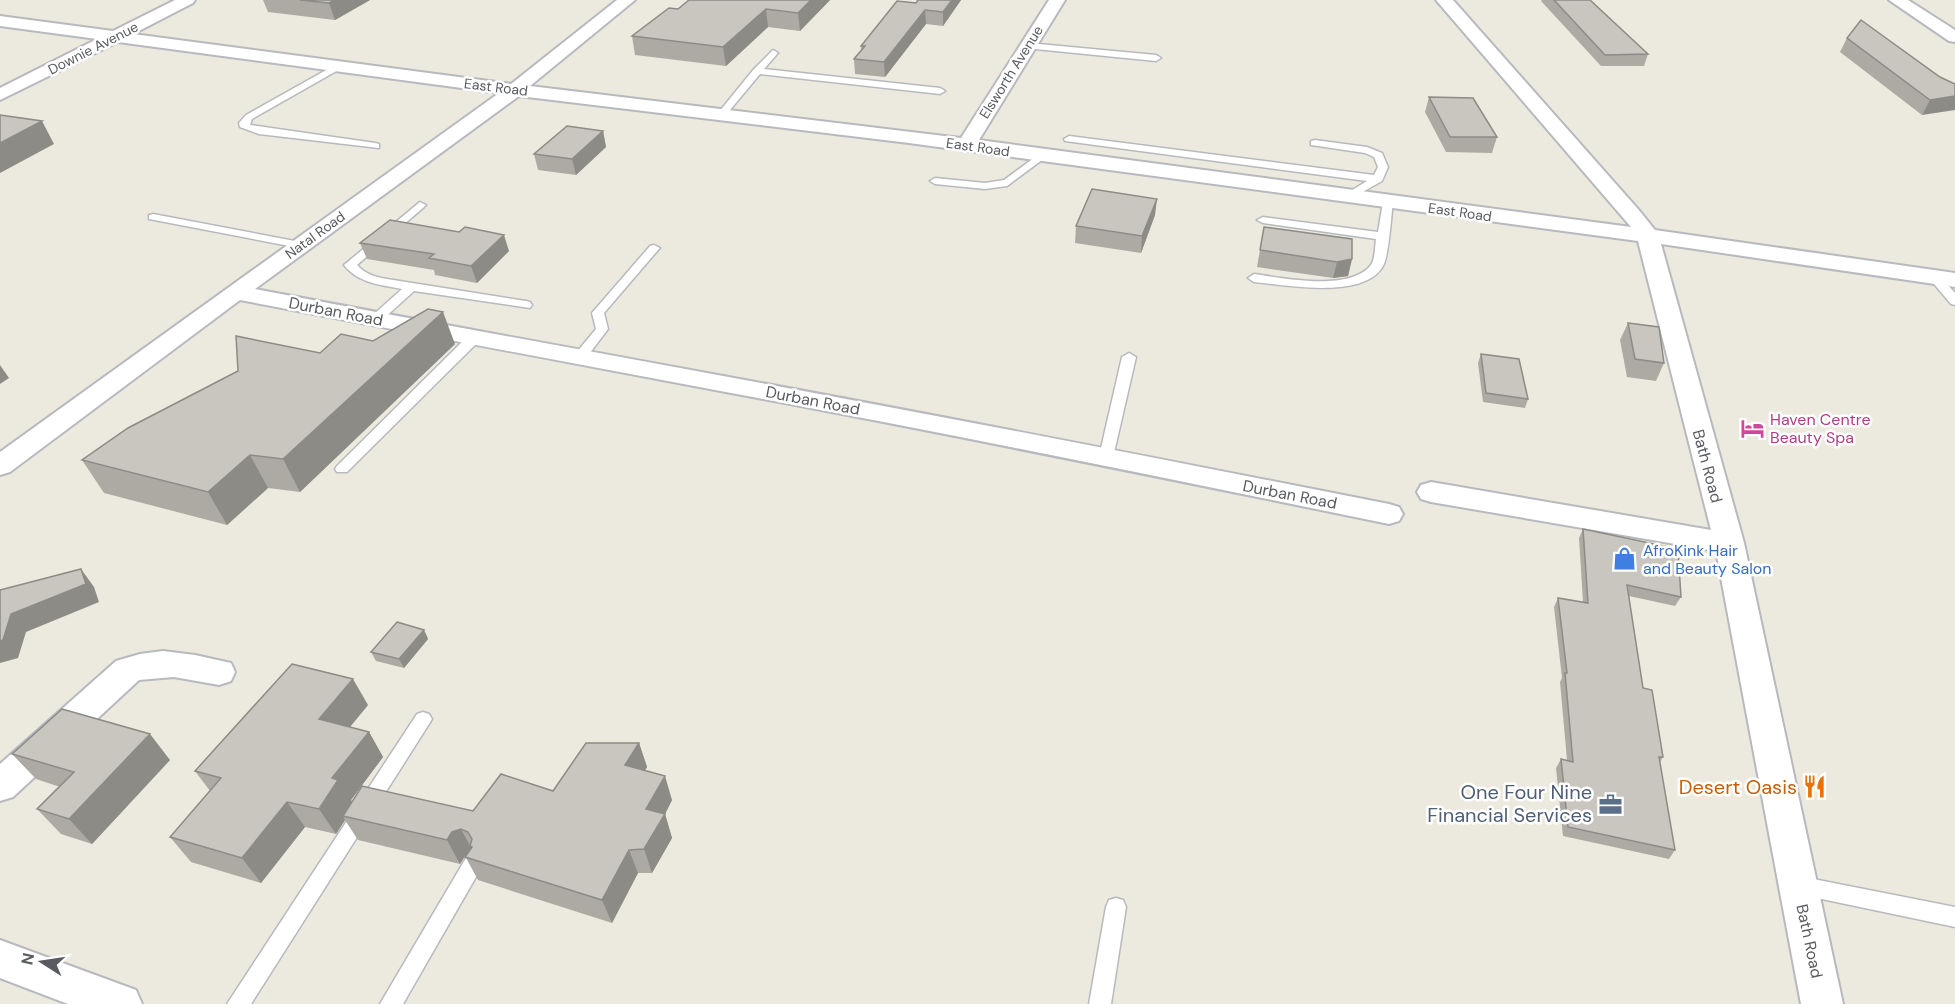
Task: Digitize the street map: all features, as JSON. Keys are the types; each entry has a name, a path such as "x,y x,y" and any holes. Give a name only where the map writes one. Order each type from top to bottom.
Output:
{"street":[{"name":"Downie Avenue","path":"0,95 187,0"},
{"name":"Natal Road","path":"0,466 515,90 627,0"},
{"name":"Elsworth Avenue","path":"966,145 1057,0"},
{"name":"Bath Road","path":"1444,0 1631,213 1648,236 1729,543 1822,1004"},
{"path":"1897,0 1955,37"},
{"name":"East Road","path":"0,21 515,90 1042,155 1648,236 1955,280"},
{"name":"Durban Road","path":"236,292 578,359 731,385 1106,457 1389,514"},
{"path":"1431,492 1729,543"},
{"path":"0,786 128,670 147,664 166,662 219,672"},
{"path":"0,959 121,1004"}],"lane":[{"path":"1028,46 1156,58"},
{"path":"722,114 756,70 773,53"},
{"path":"337,67 249,117 244,123 245,127 259,131 375,146"},
{"path":"756,70 940,91"},
{"path":"1069,139 1378,179"},
{"path":"1315,143 1367,150 1378,155 1383,167 1378,179 1346,197"},
{"path":"935,181 985,186 1007,183 1042,155"},
{"path":"1346,197 1648,236"},
{"path":"1254,278 1326,284 1360,280 1372,274 1378,265 1388,202"},
{"path":"420,205 350,265 353,270 368,277 411,287 526,305"},
{"path":"153,217 300,245"},
{"path":"1263,220 1383,236"},
{"path":"578,359 602,329 598,313 654,248"},
{"path":"1935,278 1955,301"},
{"path":"376,318 411,287"},
{"path":"342,469 473,339"},
{"path":"1106,457 1129,357"},
{"path":"238,1004 423,719"},
{"path":"391,1004 473,864"},
{"path":"1798,885 1955,917"},
{"path":"1100,1004 1116,907"}],"building":[{"path":"300,0 335,0 329,3"},
{"path":"689,0 811,0 798,13 766,9 723,47 632,36 669,8 678,9"},
{"path":"918,0 952,0 943,12 925,10 884,62 854,59 865,46 861,46 897,1 916,3"},
{"path":"1554,0 1590,0 1648,54 1605,55"},
{"path":"1861,20 1940,77 1955,84 1955,96 1930,100 1847,38"},
{"path":"1429,97 1473,98 1497,137 1450,137"},
{"path":"0,115 42,121 0,143"},
{"path":"567,126 603,131 572,159 534,154"},
{"path":"1092,189 1157,199 1142,236 1076,226"},
{"path":"390,220 459,232 465,227 504,235 471,266 429,258 434,254 360,243"},
{"path":"1264,227 1352,239 1352,259 1337,262 1260,250"},
{"path":"428,309 443,312 283,459 250,455 208,492 82,460 128,428 238,371 236,336 320,353 341,334 373,341"},
{"path":"1628,323 1659,327 1664,363 1635,359"},
{"path":"1481,354 1519,359 1528,399 1486,393"},
{"path":"1583,529 1678,549 1681,597 1627,585 1643,688 1652,690 1663,757 1659,757 1675,850 1568,827 1561,759 1573,762 1565,673 1567,673 1558,598 1588,603"},
{"path":"81,569 86,584 11,614 3,640 0,641 0,590"},
{"path":"397,622 424,630 399,659 371,652"},
{"path":"292,664 353,679 319,719 369,732 332,778 338,780 319,809 287,802 242,858 170,837 221,778 195,771"},
{"path":"62,709 150,734 69,819 37,809 74,772 12,754"},
{"path":"586,743 639,743 625,765 665,776 646,809 665,814 644,849 629,850 602,900 465,857 472,847 470,846 472,839 468,832 461,829 452,832 447,840 343,816 362,786 473,811 501,774 553,791"}],"place":[{"name":"Haven Centre Beauty Spa","path":"1752,428"},
{"name":"AfroKink Hair and Beauty Salon","path":"1625,559"},
{"name":"Desert Oasis","path":"1815,787"},
{"name":"One Four Nine Financial Services","path":"1610,804"}]}
